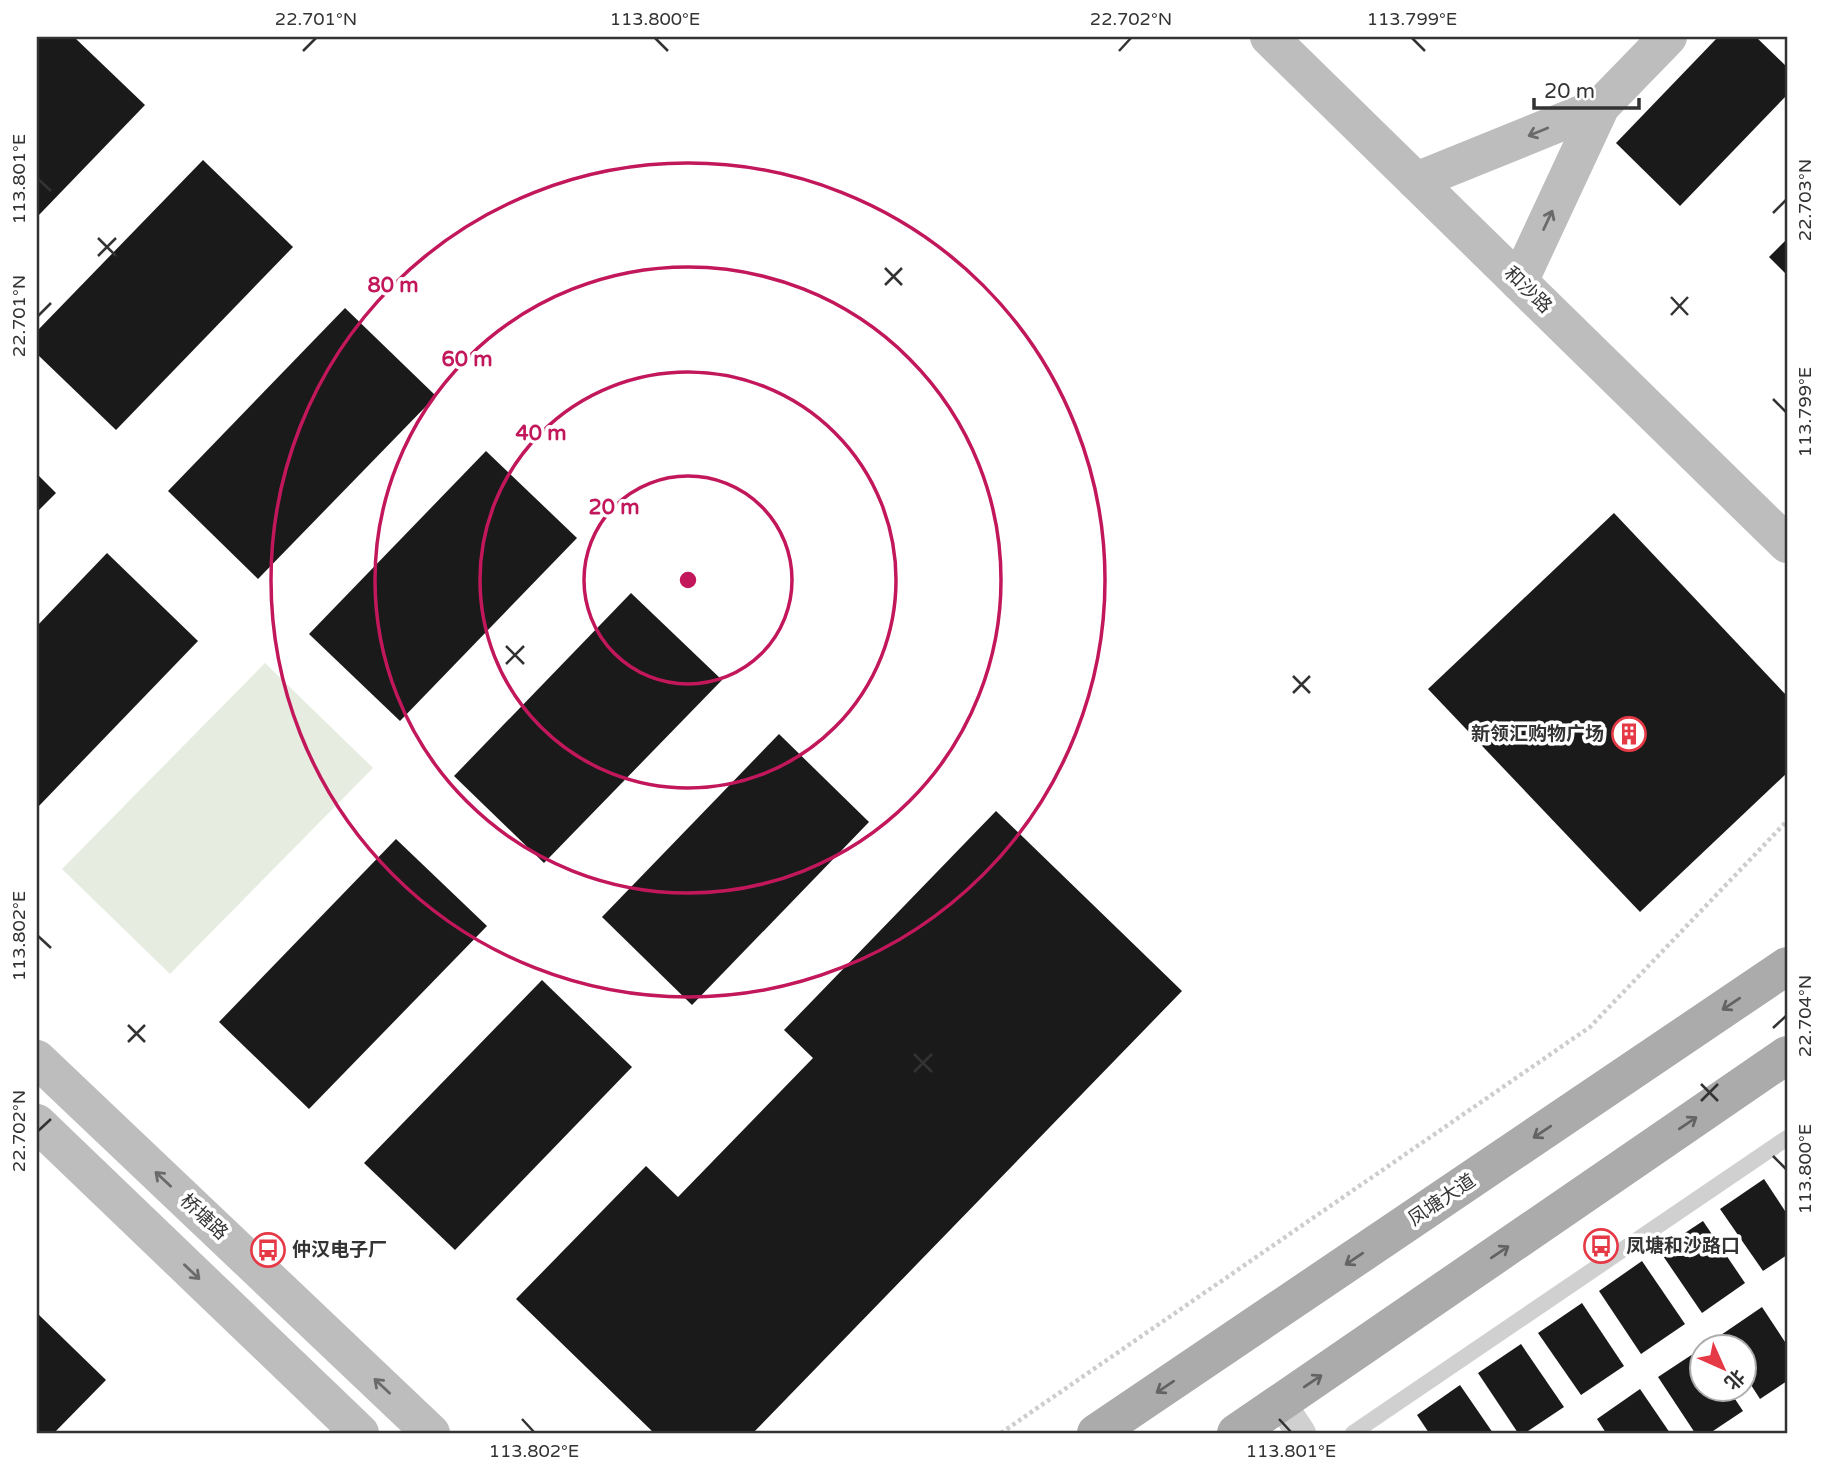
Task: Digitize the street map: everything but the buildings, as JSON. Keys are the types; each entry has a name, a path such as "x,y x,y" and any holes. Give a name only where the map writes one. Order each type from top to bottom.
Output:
{"main road":[{"name":"凤塘大道","path":"1096,1433 1787,966"},
{"path":"1236,1433 1291,1418 1787,1055"}],"street":[{"name":"和沙路","path":"1269,37 1787,544"},
{"path":"1520,282 1601,106 1668,37"},
{"path":"1416,181 1601,106"},
{"name":"桥塘路","path":"37,1059 431,1433"},
{"path":"37,1122 360,1433"}],"lane":[{"path":"1353,1433 1787,1138"}],"path":[{"path":"1001,1433 1590,1027 1787,821"}],"shaded area":[{"path":"265,663 373,768 170,974 62,869"}],"place":[{"name":"新领汇购物广场","path":"1629,734"},
{"name":"凤塘和沙路口","path":"1601,1246"},
{"name":"仲汉电子厂","path":"268,1250"}]}
